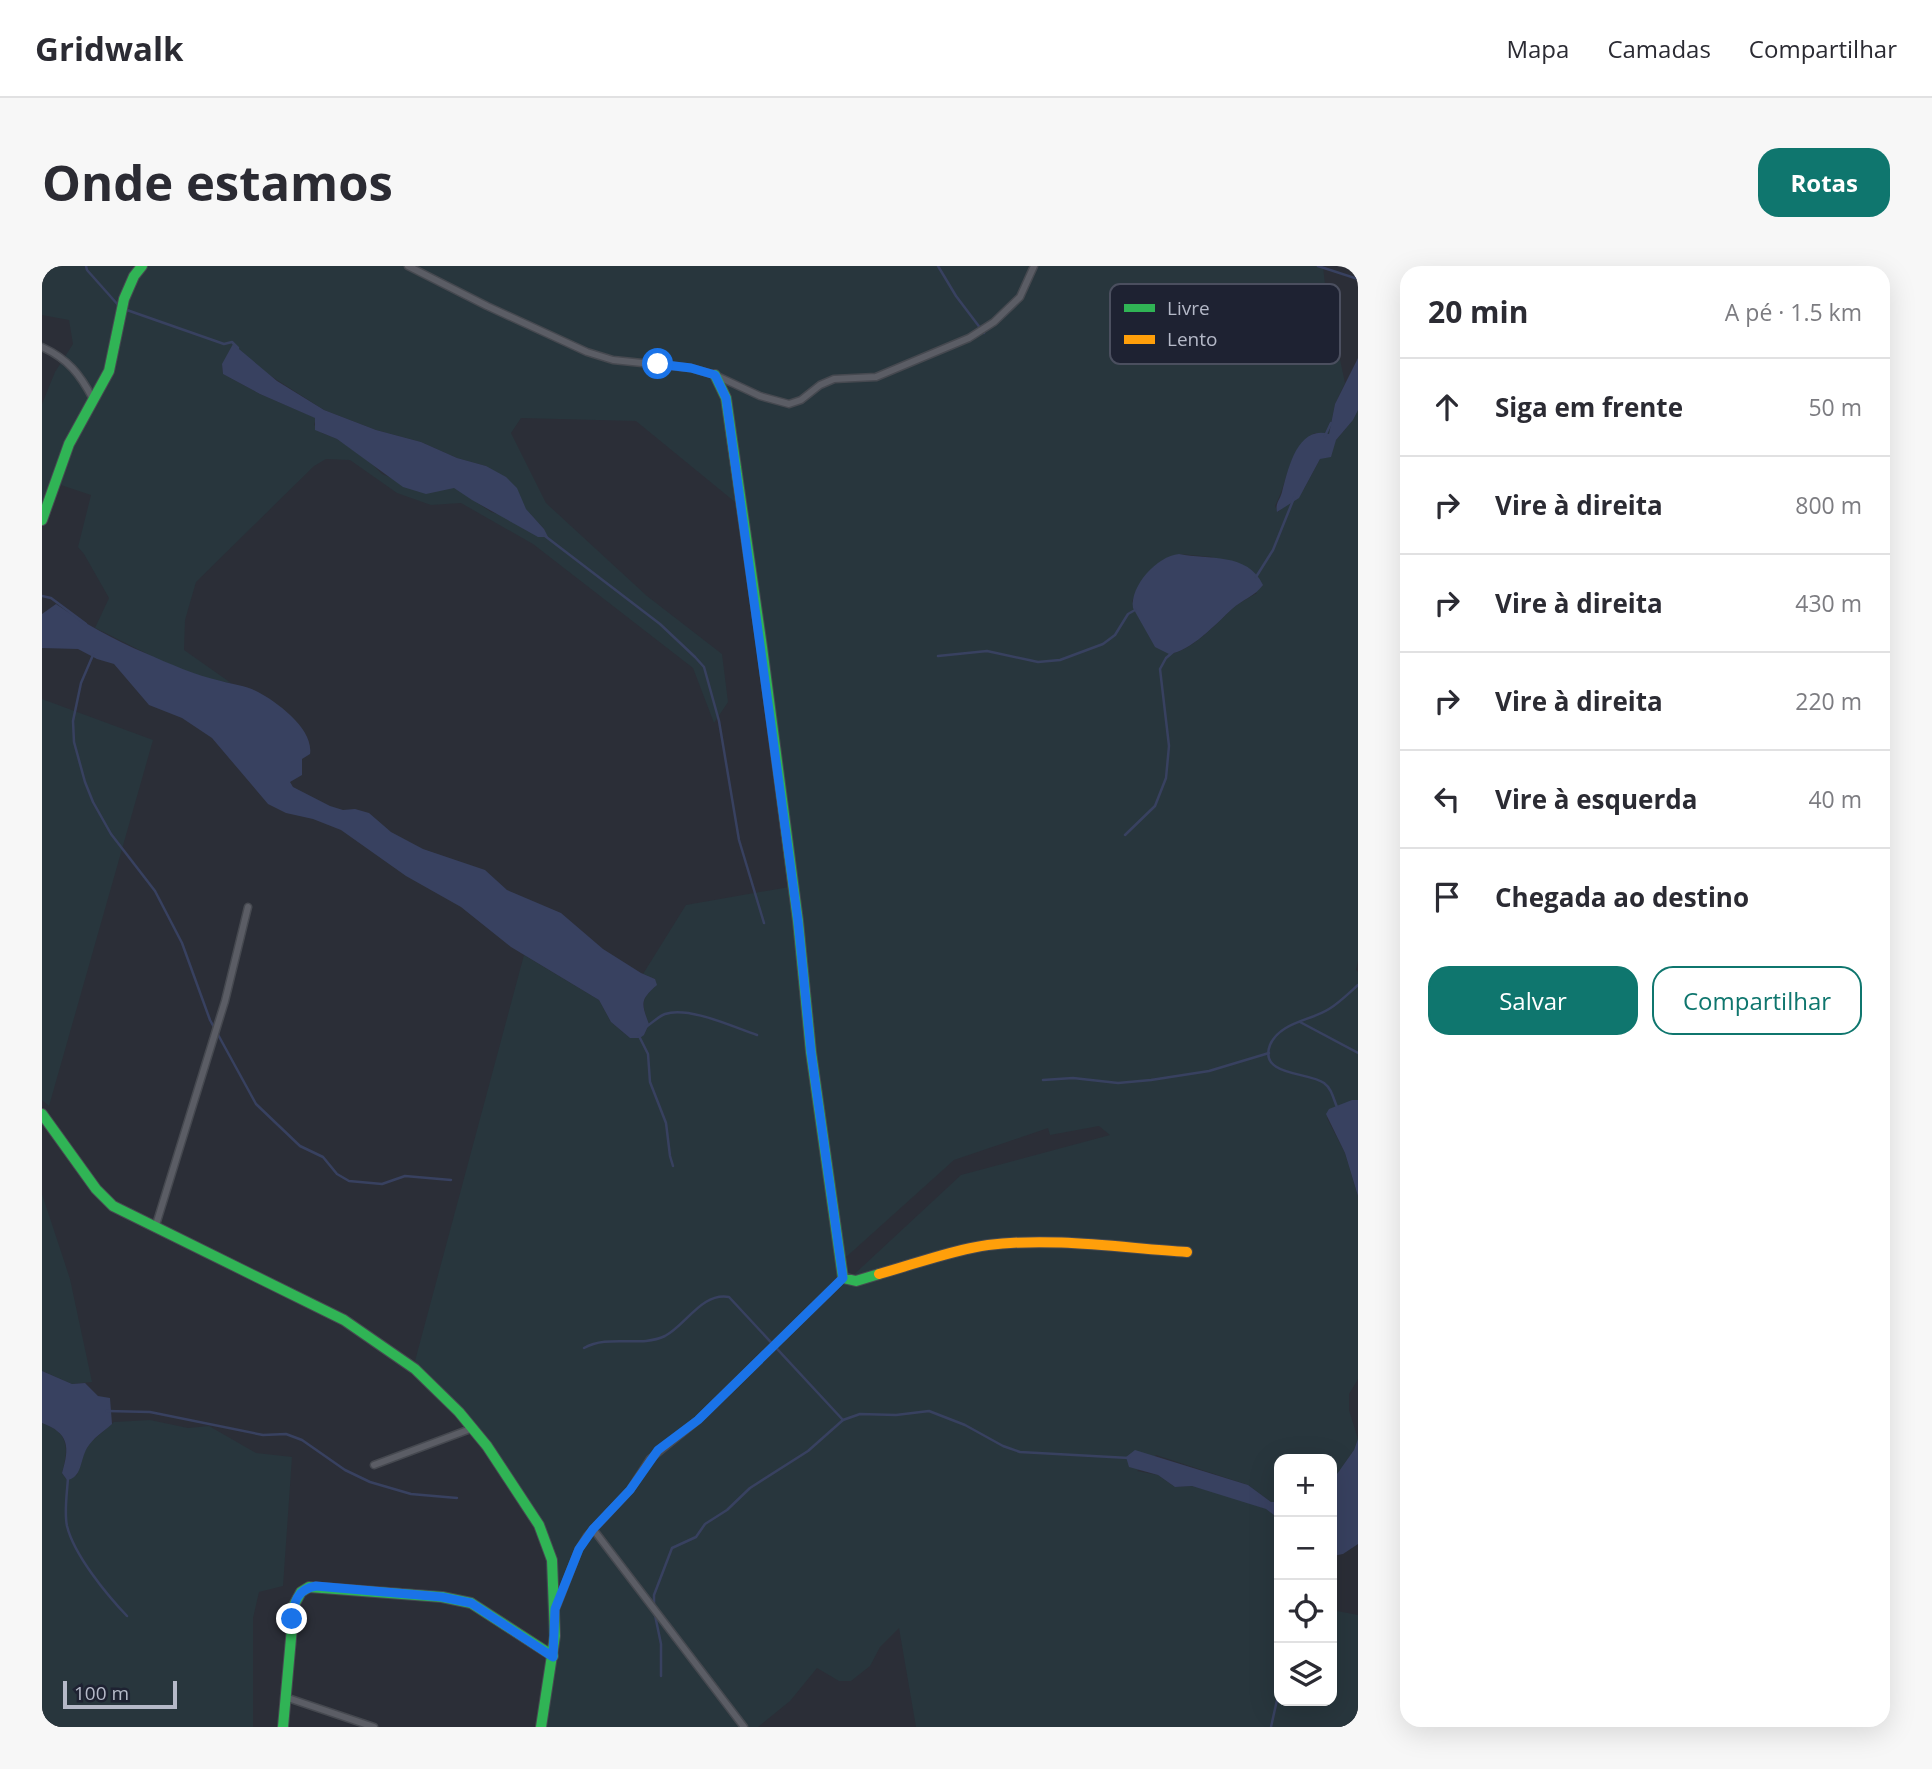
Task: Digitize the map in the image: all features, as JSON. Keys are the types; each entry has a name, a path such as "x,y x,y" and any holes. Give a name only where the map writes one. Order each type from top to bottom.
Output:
{"street":[{"path":"42,520 57,475 82,419 112,363 127,293 142,266"},
{"path":"408,266 587,352 613,360 691,368 715,375 760,396 789,404 801,400 820,385 834,379 876,377 944,349 994,322 1020,297 1034,266"},
{"path":"42,347 74,367 94,401"},
{"path":"715,375 726,398 756,604 798,921 826,1170 843,1278"},
{"path":"155,1227 225,1001 248,906"},
{"path":"42,1114 105,1199 127,1215 344,1320 407,1362 473,1428 516,1488 543,1534 552,1560 555,1609 553,1657 541,1727"},
{"path":"843,1278 856,1281 966,1250 1016,1243 1187,1252"},
{"path":"555,1609 579,1549 593,1529 630,1490 658,1450 698,1420 843,1278"},
{"path":"374,1465 473,1428"},
{"path":"593,1529 744,1727"},
{"path":"283,1727 293,1605 297,1596 309,1587 442,1597 471,1603 553,1657"},
{"path":"285,1697 374,1727"}],"shaded area":[{"path":"44,266 1323,266 1325,284 1110,284 1110,364 1340,364 1340,359 1345,383 1335,404 1329,434 1315,433 1299,448 1275,506 1278,512 1304,489 1320,459 1353,420 1358,410 1358,1100 1352,1100 1327,1118 1345,1153 1358,1196 1358,1379 1349,1394 1349,1410 1358,1439 1354,1450 1337,1474 1337,1454 1274,1454 1274,1502 1248,1485 1156,1455 1137,1471 1158,1475 1175,1487 1192,1486 1229,1496 1267,1509 1274,1515 1274,1706 1337,1706 1337,1611 1358,1615 1358,1727 916,1727 899,1628 880,1647 870,1666 851,1681 839,1681 817,1668 790,1701 758,1727 539,1727 548,1644 544,1530 505,1468 415,1361 524,955 599,1000 611,1022 630,1038 644,1035 649,1024 644,1000 655,987 655,979 643,974 686,905 789,887 735,502 636,421 521,418 511,433 546,503 647,596 722,654 728,702 714,723 693,668 533,544 461,503 431,505 397,493 350,460 326,459 314,466 196,582 185,620 184,650 231,683 213,679 161,660 95,628 109,598 78,547 91,495 58,484 42,526 42,404 55,372 73,344 69,320 42,315","holes":["222,364 263,371 324,410 486,466 544,529 491,512 454,487 426,493 382,474 368,460 337,439 322,433 314,425 316,418 260,394 223,374","1179,554 1212,557 1257,593 1236,606 1195,643 1169,654 1151,640 1132,601 1152,569","1099,1126 1110,1135 961,1175 848,1280 844,1259 954,1160 1048,1128 1050,1135"]},
{"path":"42,699 153,740 49,1106 42,1100"},
{"path":"42,1194 70,1279 92,1382 72,1384 42,1371"},
{"path":"150,1420 188,1428 209,1426 256,1453 292,1457 283,1586 259,1592 253,1618 253,1727 42,1727 42,1423 58,1431 65,1442 66,1456 62,1473 67,1480 77,1475 91,1442 114,1422"}],"water":[{"path":"233,344 277,381 324,410 376,430 421,442 457,458 486,466 506,477 517,488 526,509 548,537 538,537 454,488 426,494 403,487 337,439 315,430 315,418 223,374 222,364"},
{"path":"1358,358 1358,410 1353,420 1336,440 1331,457 1320,459 1299,498 1277,512 1277,504 1296,451 1309,436 1329,434 1335,404"},
{"path":"1179,554 1237,562 1256,574 1263,585 1194,643 1169,654 1155,647 1133,608 1133,599 1140,582 1154,566"},
{"path":"56,604 99,631 133,648 211,679 249,688 266,697 293,717 310,745 310,754 302,759 302,775 290,782 293,787 330,806 369,813 391,832 423,849 485,870 507,890 561,913 603,949 655,979 657,985 647,994 644,1002 649,1024 644,1035 630,1038 611,1022 599,1000 511,947 461,907 406,876 341,830 313,819 286,813 268,804 212,738 182,718 149,705 114,664 78,649 42,648 42,614"},
{"path":"1358,1100 1358,1196 1345,1153 1326,1114 1329,1109"},
{"path":"42,1371 72,1384 85,1383 98,1396 110,1398 112,1424 89,1444 78,1472 72,1479 67,1480 62,1473 66,1448 62,1436 42,1423"},
{"path":"1358,1439 1358,1544 1337,1555 1337,1474 1354,1450"},
{"path":"1135,1450 1248,1485 1274,1502 1274,1515 1266,1509 1192,1486 1175,1487 1158,1475 1129,1467 1126,1457"}],"waterway":[{"path":"86,266 119,306"},
{"path":"938,266 956,296 984,333"},
{"path":"1318,266 1358,279"},
{"path":"124,309 224,344 232,342 238,348"},
{"path":"1325,436 1331,423"},
{"path":"1256,577 1273,550 1294,498"},
{"path":"545,536 660,624 704,667 719,721 739,840 764,923"},
{"path":"42,596 51,598 86,624"},
{"path":"938,656 987,651 1038,662 1060,660 1103,644 1115,635 1128,614 1135,610"},
{"path":"1125,835 1155,806 1166,778 1169,746 1160,669 1173,652"},
{"path":"93,655 81,683 73,721 74,742 85,782 111,834 155,891 182,943 210,1020 256,1104 300,1146 323,1157 337,1174 349,1181 382,1184 405,1176 451,1180"},
{"path":"1337,1107 1327,1085 1317,1079 1278,1068 1268,1055 1270,1045 1281,1031 1329,1009 1358,985"},
{"path":"646,1027 665,1014 675,1012 711,1018 757,1035"},
{"path":"1300,1022 1358,1053"},
{"path":"639,1036 648,1054 650,1082 666,1123 673,1166"},
{"path":"1043,1080 1073,1078 1118,1083 1151,1080 1209,1071 1269,1053"},
{"path":"584,1348 604,1342 645,1341 665,1336 702,1304 711,1299 729,1297 843,1420"},
{"path":"107,1411 150,1412 263,1435 286,1434 302,1440 345,1470 370,1482 411,1494 457,1498"},
{"path":"654,1605 654,1595 672,1548 696,1537 705,1524 727,1510 750,1488 808,1451 843,1420 860,1414 896,1415 929,1411 1020,1452 1129,1458"},
{"path":"68,1478 66,1515 71,1537 92,1574 127,1616"},
{"path":"655,1615 661,1644 661,1676"},
{"path":"1271,1727 1276,1706"}],"traffic: fast":[{"path":"42,520 69,444 109,371 124,299 134,276 142,266"},
{"path":"715,375 726,398 762,647 798,921 811,1052 843,1278 856,1281 879,1274"},
{"path":"42,1114 96,1189 113,1206 344,1320 415,1369 459,1412 487,1446 539,1525 552,1560 555,1636 541,1727"},
{"path":"283,1727 294,1605 301,1592 309,1587 442,1597 471,1603 553,1656"}],"traffic: slow":[{"path":"879,1274 961,1250 1013,1243 1088,1244 1187,1252"}],"route":[{"path":"292,1619 297,1596 309,1587 442,1597 471,1603 484,1610 553,1657 555,1609 579,1549 593,1529 630,1490 658,1450 698,1420 843,1278 811,1052 808,1004 776,753 726,398 715,375 691,368 658,364"}]}
